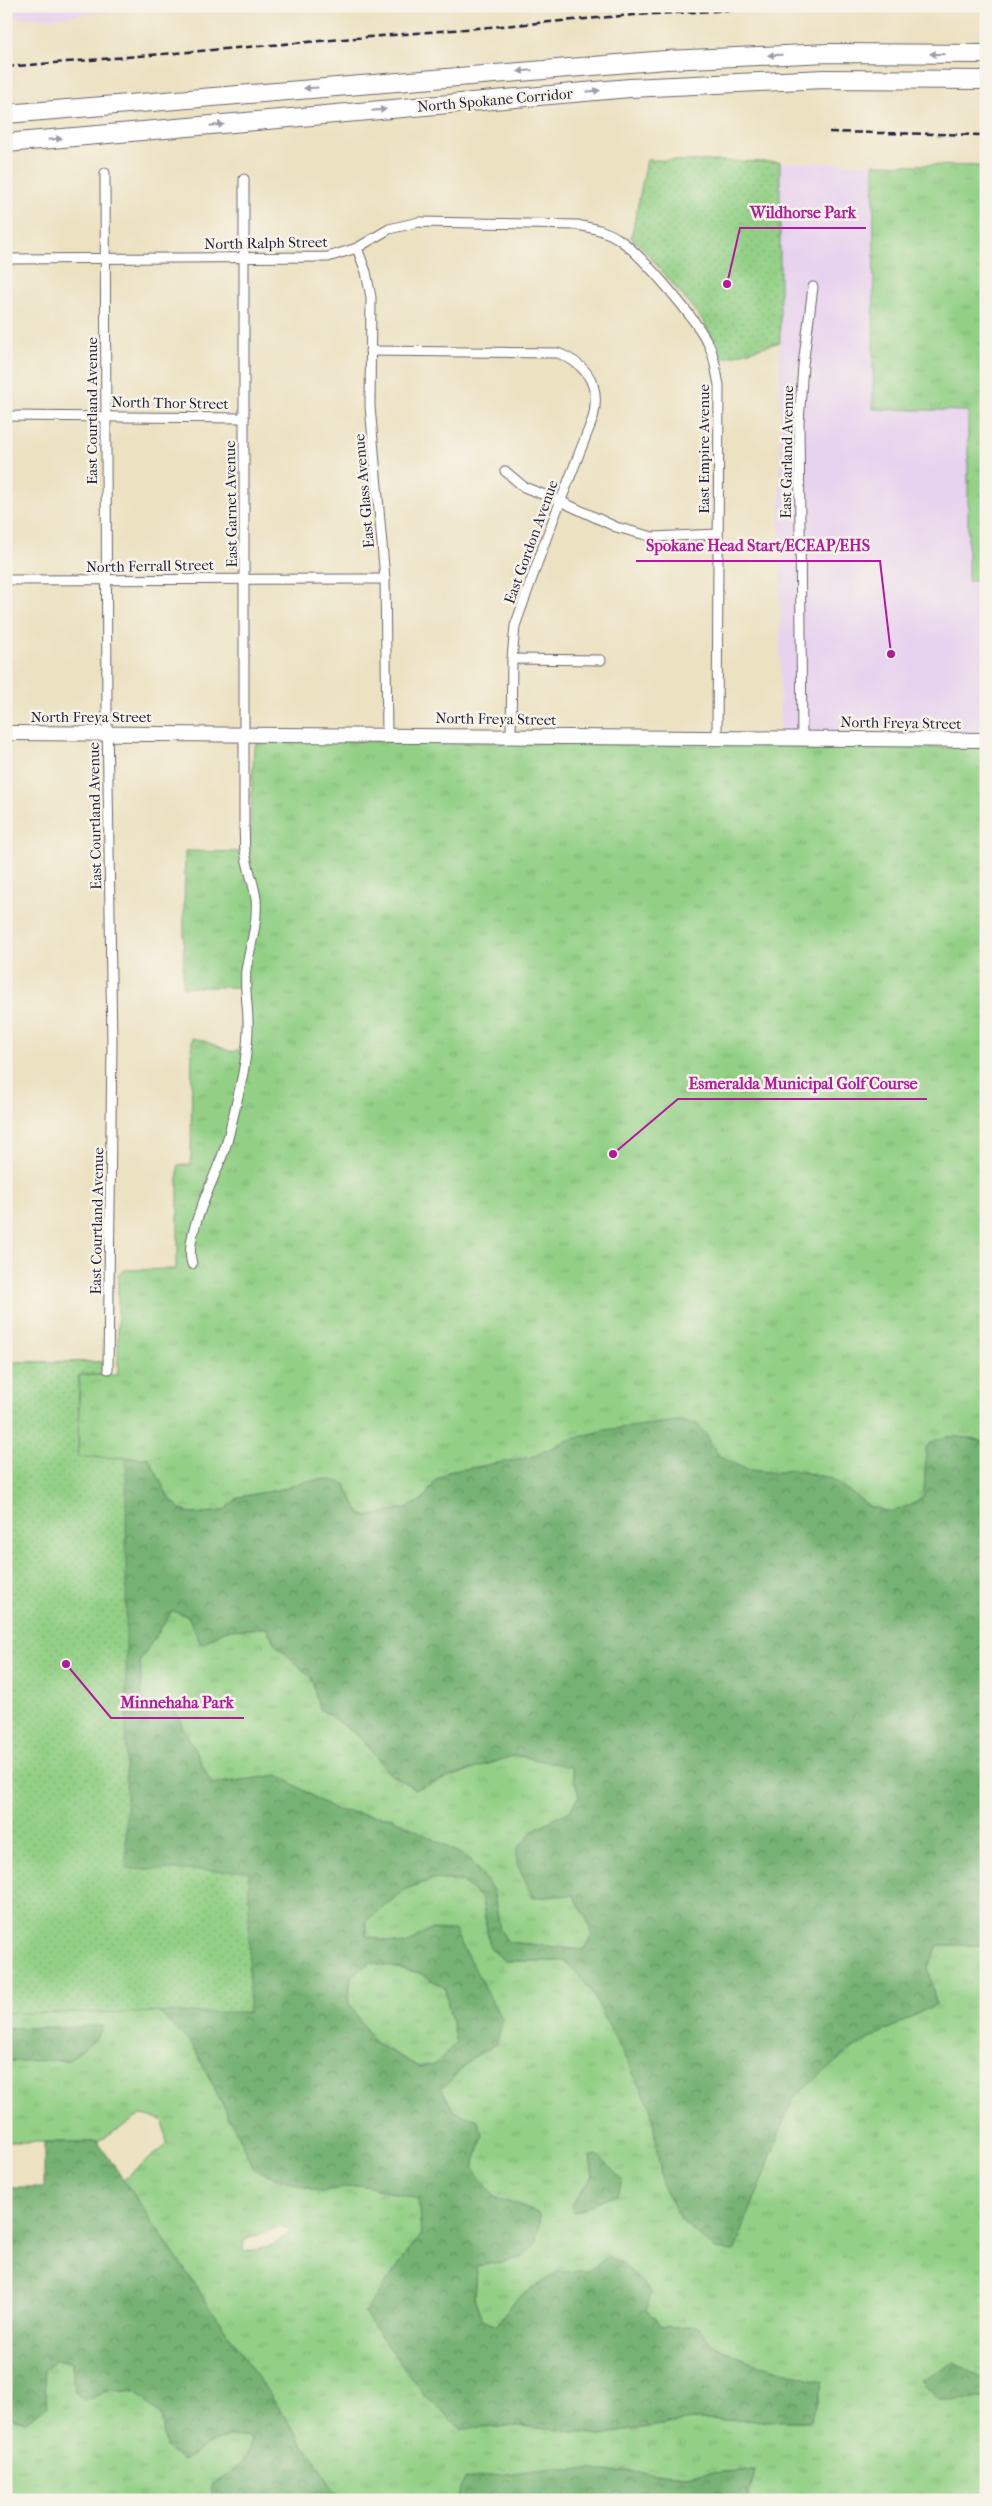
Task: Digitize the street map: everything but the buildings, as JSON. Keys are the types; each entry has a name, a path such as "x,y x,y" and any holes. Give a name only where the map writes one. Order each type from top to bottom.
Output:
{"highway":[{"name":"North Spokane Corridor","path":"6,114 666,60 821,53 986,54"},
{"name":"North Spokane Corridor","path":"6,143 630,88 824,79 986,80"}],"street":[{"name":"East Courtland Avenue","path":"105,173 106,581 112,1045 108,1369"},
{"name":"East Garnet Avenue","path":"192,1264 190,1252 192,1242 204,1198 227,1144 247,1045 248,1028 245,988 256,900 245,851 244,828 244,179"},
{"name":"North Ralph Street","path":"6,259 328,257 358,248 389,229 418,222 577,225 598,229 616,237 632,249"},
{"name":"East Glass Avenue","path":"358,248 366,272 371,297 370,406 385,579 387,735"},
{"name":"East Empire Avenue","path":"632,249 698,325 715,361 719,386 717,738"},
{"name":"East Garland Avenue","path":"802,738 799,422 803,365 813,287"},
{"name":"East Gordon Avenue","path":"370,351 558,353 571,358 587,373 594,387 598,400 593,418 514,626 511,736"},
{"name":"North Thor Street","path":"6,416 244,418"},
{"path":"505,471 524,487 560,501 616,527 653,537 718,534"},
{"name":"North Ferrall Street","path":"6,580 385,579"},
{"path":"512,659 601,660"},
{"name":"North Freya Street","path":"6,733 986,740"}],"shaded area":[{"path":"6,6 146,6 52,18 6,18"},
{"path":"780,162 874,164 873,409 968,411 968,580 986,581 986,733 780,730"}],"green space":[{"path":"647,160 780,162 780,342 721,359 704,322 642,247 631,238"},
{"path":"874,164 986,166 986,581 968,581 968,411 873,409"},
{"path":"263,740 986,748 986,1443 972,1438 945,1437 927,1473 924,1496 909,1506 891,1512 871,1507 831,1478 792,1470 773,1473 745,1469 719,1456 707,1436 569,1440 532,1457 448,1472 436,1480 423,1500 406,1508 367,1517 358,1511 345,1484 299,1483 288,1488 239,1497 223,1511 193,1514 181,1510 167,1495 149,1458 78,1458 79,1375 118,1375 118,1275 125,1270 176,1269 176,1256 178,1254 178,1165 191,1165 192,1038 232,1052 243,1048 241,987 183,987 185,851 249,852 254,748 257,743"},
{"path":"6,1362 104,1362 104,1375 79,1375 78,1458 149,1458 167,1495 181,1510 193,1514 223,1511 239,1497 288,1488 299,1483 328,1479 345,1484 358,1511 367,1517 406,1508 423,1500 436,1480 448,1472 532,1457 569,1440 604,1430 677,1421 697,1424 719,1456 745,1469 772,1473 792,1470 831,1478 870,1507 891,1512 909,1506 924,1496 926,1447 932,1442 947,1437 963,1437 986,1443 986,1945 938,1945 928,1967 936,2004 852,2048 793,2098 734,2252 716,2250 681,2220 662,2183 651,2108 590,1989 566,1961 505,1961 490,1948 482,1899 462,1881 433,1879 406,1889 366,1921 366,1936 405,1945 431,1929 454,1930 502,2020 497,2044 472,2058 442,2089 453,2111 477,2120 483,2135 473,2169 495,2197 540,2214 537,2242 522,2258 476,2266 474,2298 482,2319 497,2325 516,2299 558,2272 588,2271 608,2257 623,2264 651,2291 647,2311 661,2327 697,2326 712,2345 757,2364 823,2382 811,2421 691,2420 601,2435 521,2426 461,2429 424,2395 364,2313 421,2234 418,2199 361,2185 320,2192 255,2170 194,2047 153,2006","holes":["172,1611 188,1616 201,1644 226,1630 267,1628 275,1644 311,1677 319,1708 360,1737 389,1773 415,1789 515,1755 571,1767 579,1796 570,1811 535,1829 517,1849 517,1864 533,1898 573,1895 587,1918 592,1936 583,1950 508,1942 500,1930 493,1890 470,1859 393,1818 334,1810 279,1775 212,1784 173,1708 142,1703 140,1660","370,1962 420,1973 445,1988 456,2042 438,2063 419,2067 374,2042 348,2002 351,1977"]},
{"path":"6,1362 104,1362 104,1375 79,1375 78,1457 126,1458 126,1869 249,1871 249,2012 6,2013"},
{"path":"172,1611 188,1616 201,1644 226,1630 267,1628 275,1644 311,1677 319,1708 360,1737 389,1773 415,1789 515,1755 571,1767 579,1796 570,1811 535,1829 533,1898 573,1895 587,1918 592,1936 583,1950 508,1942 500,1930 493,1890 393,1818 334,1810 279,1775 212,1784 173,1708 142,1703 140,1660"},
{"path":"433,1879 462,1881 482,1899 490,1948 505,1961 566,1961 590,1989 651,2108 662,2183 681,2220 716,2250 734,2252 793,2098 852,2048 936,2004 928,1967 938,1945 986,1945 986,2500 748,2500 755,2470 680,2475 465,2479 457,2500 341,2500 123,2179 167,2144 163,2120 141,2115 98,2142 6,2142 6,2061 69,2060 103,2027 6,2028 6,1980 153,2006 194,2047 255,2170 320,2192 361,2185 419,2199 421,2234 365,2313 461,2429 521,2426 601,2435 691,2420 810,2421 823,2382 757,2364 712,2345 697,2326 661,2327 647,2311 588,2271 558,2272 516,2299 497,2325 482,2319 474,2298 476,2266 522,2258 540,2214 495,2197 473,2169 483,2135 453,2111 442,2089 472,2058 497,2044 431,1929 405,1945 366,1936 366,1921 406,1889","holes":["590,2156 618,2194 575,2212 571,2205 593,2176","281,2226 291,2231 273,2246 243,2252 244,2240","919,2380 982,2380 984,2398 939,2400"]},
{"path":"370,1962 420,1973 445,1988 456,2043 438,2063 419,2067 374,2042 348,2002 351,1977"},
{"path":"104,2026 95,2040 69,2060 6,2061 6,2028"},
{"path":"44,2142 98,2142 341,2500 292,2500 284,2498 239,2501 211,2494 213,2484 227,2476 243,2460 250,2447 251,2439 241,2437 224,2438 215,2441 183,2461 166,2448 161,2416 136,2392 109,2390 84,2401 74,2391 72,2363 55,2360 44,2370 47,2406 26,2421 6,2417 6,2187 44,2187"},
{"path":"598,2155 622,2180 618,2194 574,2212 571,2205 593,2176 590,2156"},
{"path":"55,2360 72,2363 74,2391 84,2401 109,2390 136,2392 161,2416 166,2448 183,2461 215,2441 224,2438 241,2437 251,2439 243,2461 227,2476 213,2484 211,2494 222,2500 6,2500 6,2417 26,2421 44,2370"},
{"path":"955,2362 982,2379 984,2399 939,2400 919,2380"},
{"path":"553,2468 680,2475 755,2470 748,2500 456,2499 465,2479"}],"railway":[{"path":"6,67 634,15 775,8 986,8"},
{"path":"829,132 986,135"}],"place":[{"name":"Wildhorse Park","path":"727,284"},
{"name":"Spokane Head Start/ECEAP/EHS","path":"891,654"},
{"name":"Esmeralda Municipal Golf Course","path":"613,1154"},
{"name":"Minnehaha Park","path":"66,1664"}]}
